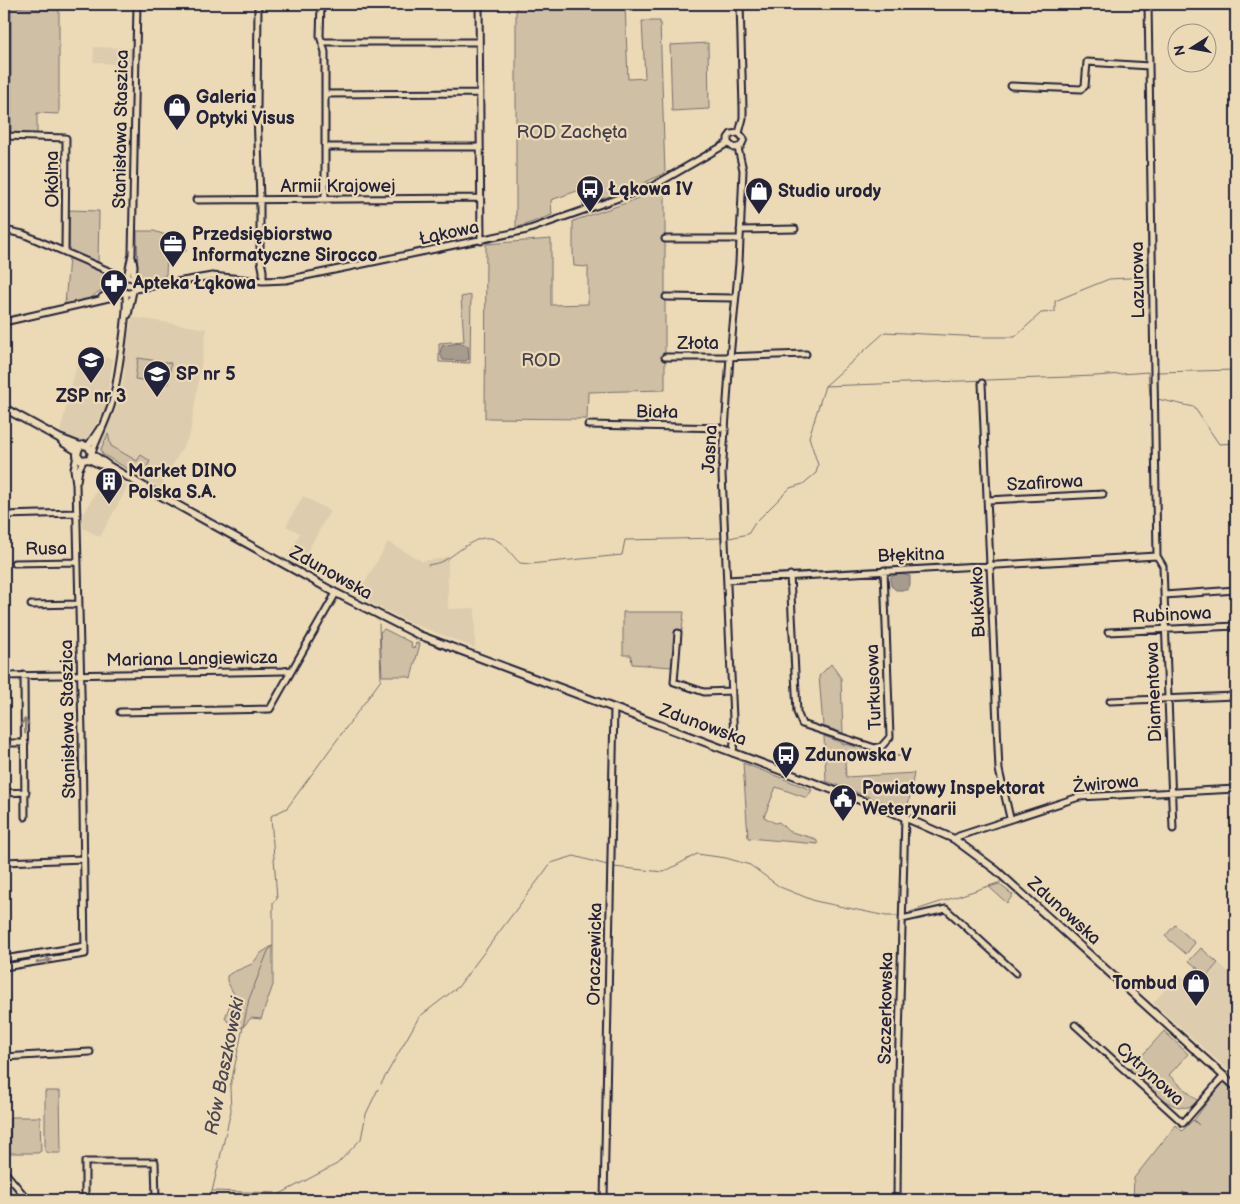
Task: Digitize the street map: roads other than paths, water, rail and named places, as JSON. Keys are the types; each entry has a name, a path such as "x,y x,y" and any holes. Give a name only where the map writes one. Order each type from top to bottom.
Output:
{"main road":[{"name":"Zdunowska","path":"4,408 85,453 99,464 108,466 336,594 419,636 905,817 954,839 996,870 1236,1087"}],"street":[{"name":"Stanisława Staszica","path":"4,967 85,954 76,484 85,453 102,426 112,402 126,321 134,290 130,279 137,4"},
{"path":"258,4 257,112 260,256 263,281"},
{"path":"320,4 320,36 325,52 325,200"},
{"path":"480,4 481,241"},
{"path":"739,133 743,118 740,4"},
{"name":"Lazurowa","path":"1148,4 1157,556"},
{"path":"322,42 479,42"},
{"path":"1011,86 1081,89 1085,86 1087,62 1149,66"},
{"path":"325,94 480,93"},
{"path":"739,133 743,136 744,141 738,148 732,147 728,143 728,138 731,134 739,133"},
{"name":"Okólna","path":"4,136 66,138 65,252"},
{"name":"Łąkowa","path":"124,292 129,293 134,290 212,276 263,281 295,278 527,230 645,190 670,178 728,143"},
{"path":"325,147 480,147"},
{"name":"Jasna","path":"733,753 722,474 740,239 743,170 738,148"},
{"name":"Armii Krajowej","path":"196,200 480,198"},
{"path":"740,230 795,229"},
{"name":"Łąkowa","path":"4,230 23,234 115,274 159,286"},
{"path":"665,239 740,239"},
{"path":"4,322 113,297 124,292 115,274"},
{"path":"99,299 116,290 130,279"},
{"name":"Stanisława Staszica","path":"124,292 127,297 126,321"},
{"path":"666,297 735,298"},
{"name":"Złota","path":"665,357 806,354"},
{"name":"Bukówko","path":"982,383 999,770 1010,818"},
{"name":"Biała","path":"588,425 725,428"},
{"name":"Szafirowa","path":"988,500 1103,494"},
{"path":"4,515 77,512"},
{"name":"Błękitna","path":"727,580 1157,556"},
{"name":"Diamentowa","path":"1157,556 1162,566 1164,595 1173,829"},
{"name":"Rusa","path":"14,563 78,562"},
{"name":"Turkusowa","path":"790,576 797,712 802,724 875,748 882,746 890,737 884,570"},
{"path":"1164,595 1236,590"},
{"name":"Mariana Langiewicza","path":"4,676 292,670 336,594"},
{"path":"31,605 79,604"},
{"name":"Rubinowa","path":"1108,632 1236,626"},
{"path":"678,633 674,682 704,692 732,691"},
{"path":"120,712 270,709 292,670"},
{"path":"24,675 25,817"},
{"path":"1110,701 1236,696"},
{"name":"Oraczewicka","path":"604,1200 614,708"},
{"path":"4,743 25,743"},
{"name":"Żwirowa","path":"954,839 1010,818 1079,798 1236,789"},
{"path":"4,793 26,792"},
{"name":"Szczerkowska","path":"897,1200 905,817"},
{"path":"4,862 84,859"},
{"path":"902,919 946,909 1016,973"},
{"path":"4,959 85,946"},
{"name":"Cytrynowa","path":"1075,1025 1183,1123 1224,1076"},
{"path":"4,1057 90,1052"},
{"path":"85,1200 85,1162 155,1162 156,1200"},
{"path":"4,1171 28,1200"}],"waterway":[{"name":"Rów Baszkowski","path":"730,538 748,534 755,523 790,488 803,484 816,473 818,465 809,437 825,386 885,332 1015,337 1041,313 1055,312 1055,301 1109,279 1148,277 1147,121"},
{"path":"1157,372 1236,370"},
{"path":"825,386 1096,376 1148,372 1150,396"},
{"path":"1157,399 1194,407 1219,444 1236,443"},
{"name":"Rów Baszkowski","path":"428,565 443,561 477,540 484,538 498,541 520,563 530,564 622,555 625,540 721,538"},
{"name":"Rów Baszkowski","path":"210,1200 231,1111 230,1088 249,999 268,951 273,946 273,902 277,899 271,816 287,808 381,680 379,624"},
{"path":"613,867 664,872 697,854 726,858 750,865 780,887 815,901 886,916 899,916"},
{"path":"381,1084 419,1017 458,987 551,863 574,856 607,865"},
{"path":"910,912 1001,882"},
{"path":"280,1194 337,1164 361,1139 366,1114 378,1089"},
{"path":"213,1191 275,1193"}],"railway":[{"path":"4,1189 13,1200"}],"place":[{"name":"Galeria Optyki Visus","path":"177,131"},
{"name":"Łąkowa IV","path":"590,213"},
{"name":"Studio urody","path":"759,215"},
{"name":"Przedsiębiorstwo Informatyczne Sirocco","path":"173,268"},
{"name":"Apteka Łąkowa","path":"114,307"},
{"name":"ZSP nr 3","path":"91,384"},
{"name":"SP nr 5","path":"157,398"},
{"name":"Market DINO Polska S.A.","path":"109,505"},
{"name":"Zdunowska V","path":"786,779"},
{"name":"Powiatowy Inspektorat Weterynarii","path":"843,822"},
{"name":"Tombud","path":"1196,1007"}],"park label":[{"name":"ROD Zachęta","path":"572,132"},
{"name":"ROD","path":"541,360"}]}
